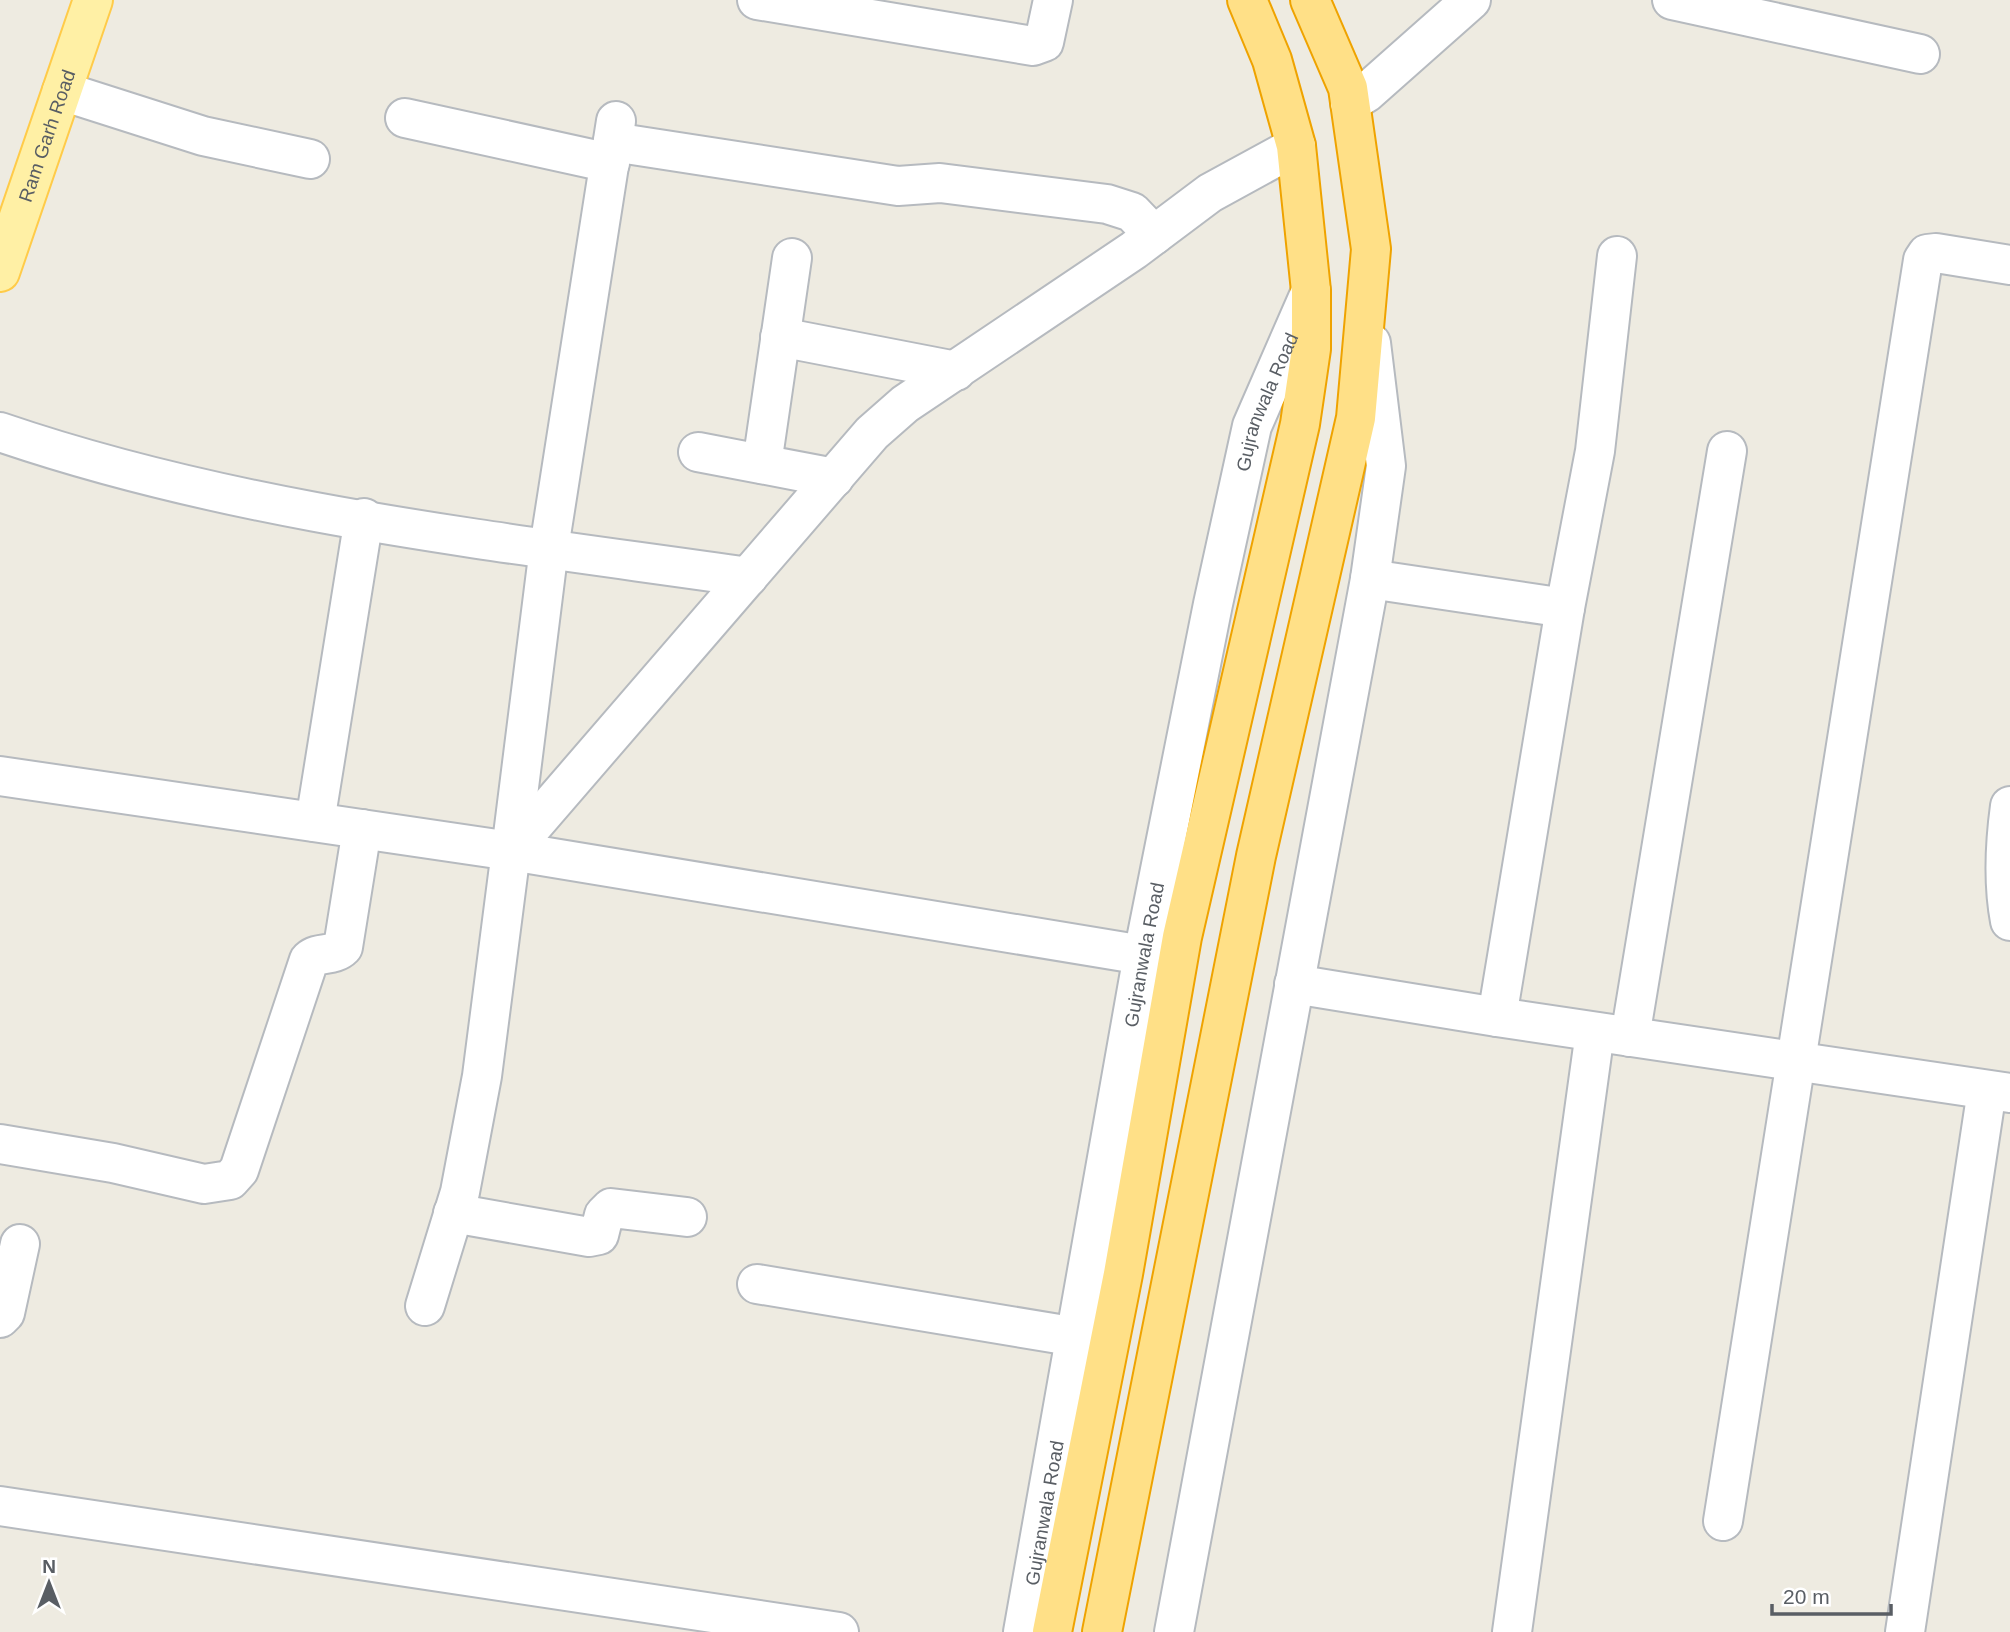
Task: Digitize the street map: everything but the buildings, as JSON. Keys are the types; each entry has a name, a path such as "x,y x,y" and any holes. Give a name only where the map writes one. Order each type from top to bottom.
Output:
{"highway":[{"name":"Gujranwala Road","path":"1052,1632 1123,1274 1182,937 1300,424 1311,349 1311,290 1296,146 1272,60 1247,0"},
{"path":"1102,1632 1253,869 1356,418 1371,249 1348,88 1310,0"}],"main road":[{"name":"Ram Garh Road","path":"0,272 93,0"}],"street":[{"path":"757,0 1033,46 1044,42 1053,0"},
{"path":"1350,103 1366,93 1471,0"},
{"path":"1672,0 1920,54"},
{"path":"62,91 203,136 310,159"},
{"path":"405,118 613,142 898,186 940,183 1107,205 1132,212 1154,235"},
{"path":"425,1306 460,1192 482,1076 549,548 613,142"},
{"path":"511,850 872,433 905,404 1154,235 1210,192 1296,146"},
{"path":"1723,1521 1923,260 1927,254 1936,253 2010,265"},
{"path":"1497,1017 1565,608 1595,451 1617,256"},
{"path":"762,464 792,258"},
{"name":"Gujranwala Road","path":"1023,1632 1143,955 1252,426 1311,290"},
{"path":"1174,1632 1370,579 1387,466 1367,310"},
{"path":"780,337 956,371"},
{"path":"0,432 93,461 196,486 364,518 748,576"},
{"path":"1512,1632 1613,1035 1727,451"},
{"path":"698,452 834,478"},
{"path":"315,822 364,518"},
{"path":"1370,579 1565,608"},
{"path":"0,776 511,850 1143,955"},
{"path":"2010,806 2006,835 2006,889 2010,921"},
{"path":"0,1144 113,1163 204,1184 230,1180 239,1170 309,960 316,955 337,953 343,947 362,829"},
{"path":"1294,984 1613,1035 1998,1091 1905,1632"},
{"path":"453,1213 589,1237 599,1234 604,1215 611,1208 687,1217"},
{"path":"0,1318 5,1313 20,1244"},
{"path":"757,1284 1077,1337"},
{"path":"0,1506 839,1632"}]}
